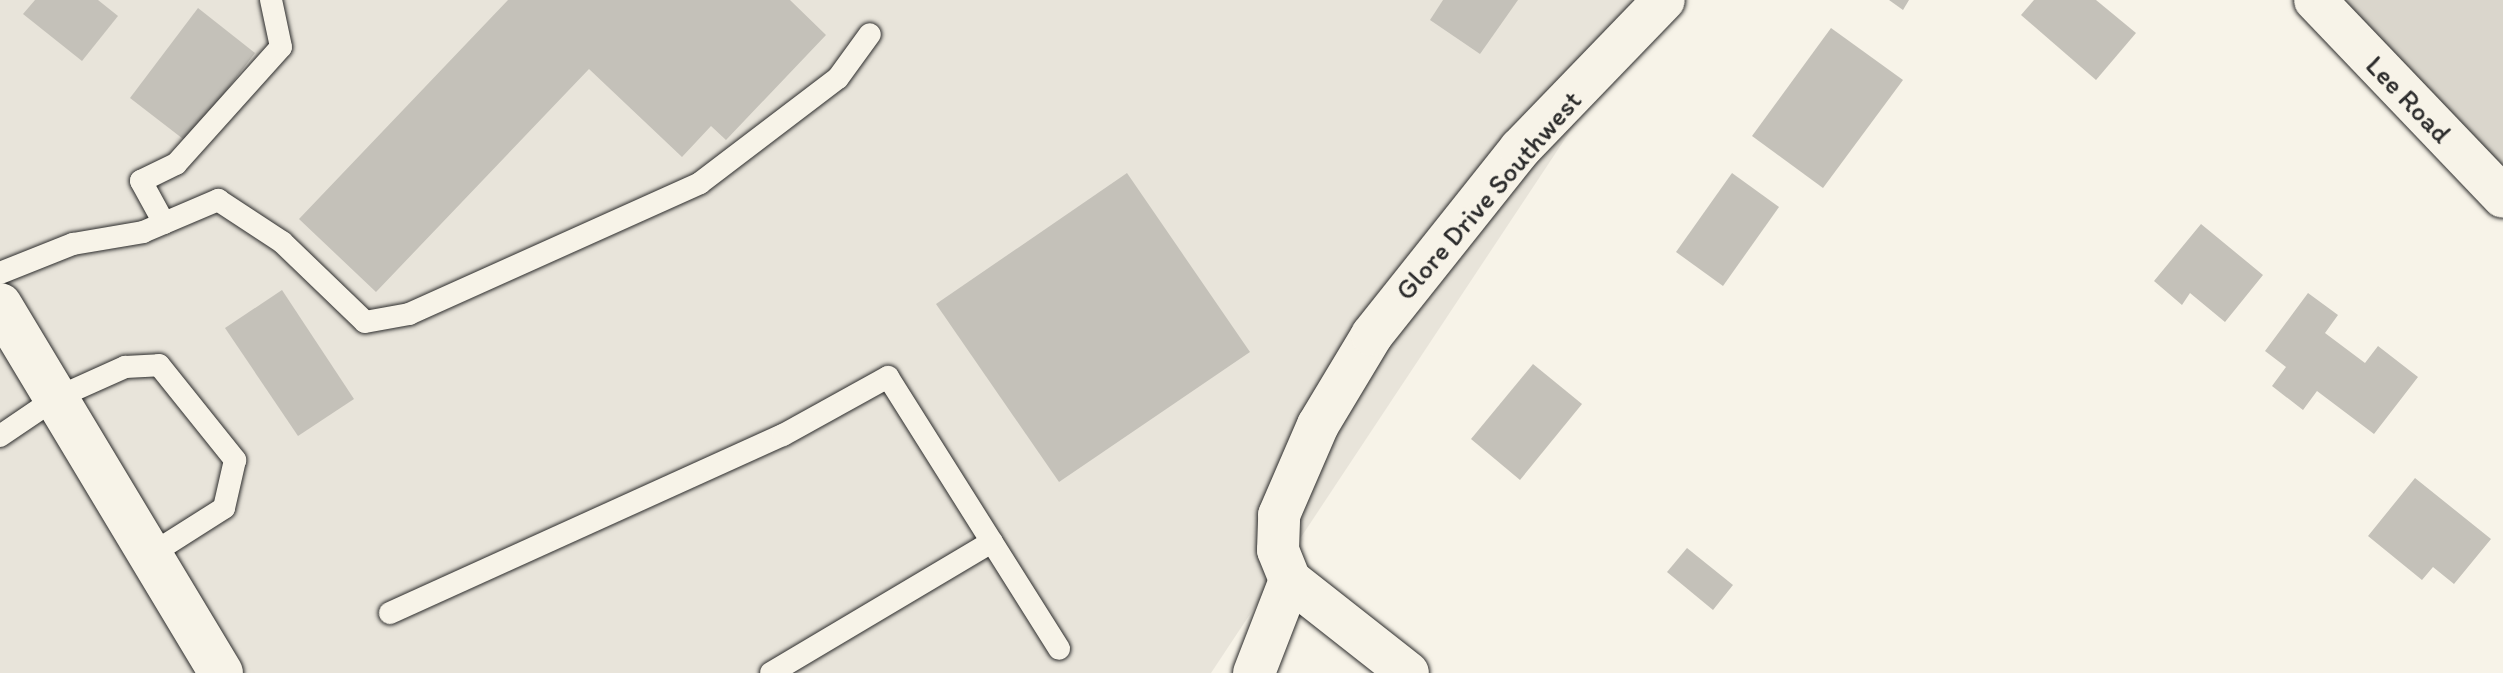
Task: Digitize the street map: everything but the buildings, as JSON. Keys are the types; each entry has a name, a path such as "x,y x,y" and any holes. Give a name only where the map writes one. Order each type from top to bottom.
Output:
{"main road":[{"path":"0,305 221,673"}],"street":[{"name":"Glore Drive Southwest","path":"1290,580 1278,550 1279,515 1318,425 1372,335 1520,149 1664,0"},
{"name":"Lee Road","path":"2315,0 2503,197"},
{"path":"1254,673 1290,580 1408,673"}],"lane":[{"path":"164,223 141,181 176,164 281,47 271,0"},
{"path":"0,273 73,244 164,223 218,200 282,242 365,322 409,314 700,183 838,78 870,34"},
{"path":"0,436 56,398 125,367 159,365 235,460 224,508 150,555"},
{"path":"390,613 783,435 888,377 1059,649"},
{"path":"771,673 992,542"}],"shaded area":[{"path":"0,0 1657,0 1211,673 0,673"},
{"path":"2334,0 2503,0 2503,185"}]}
